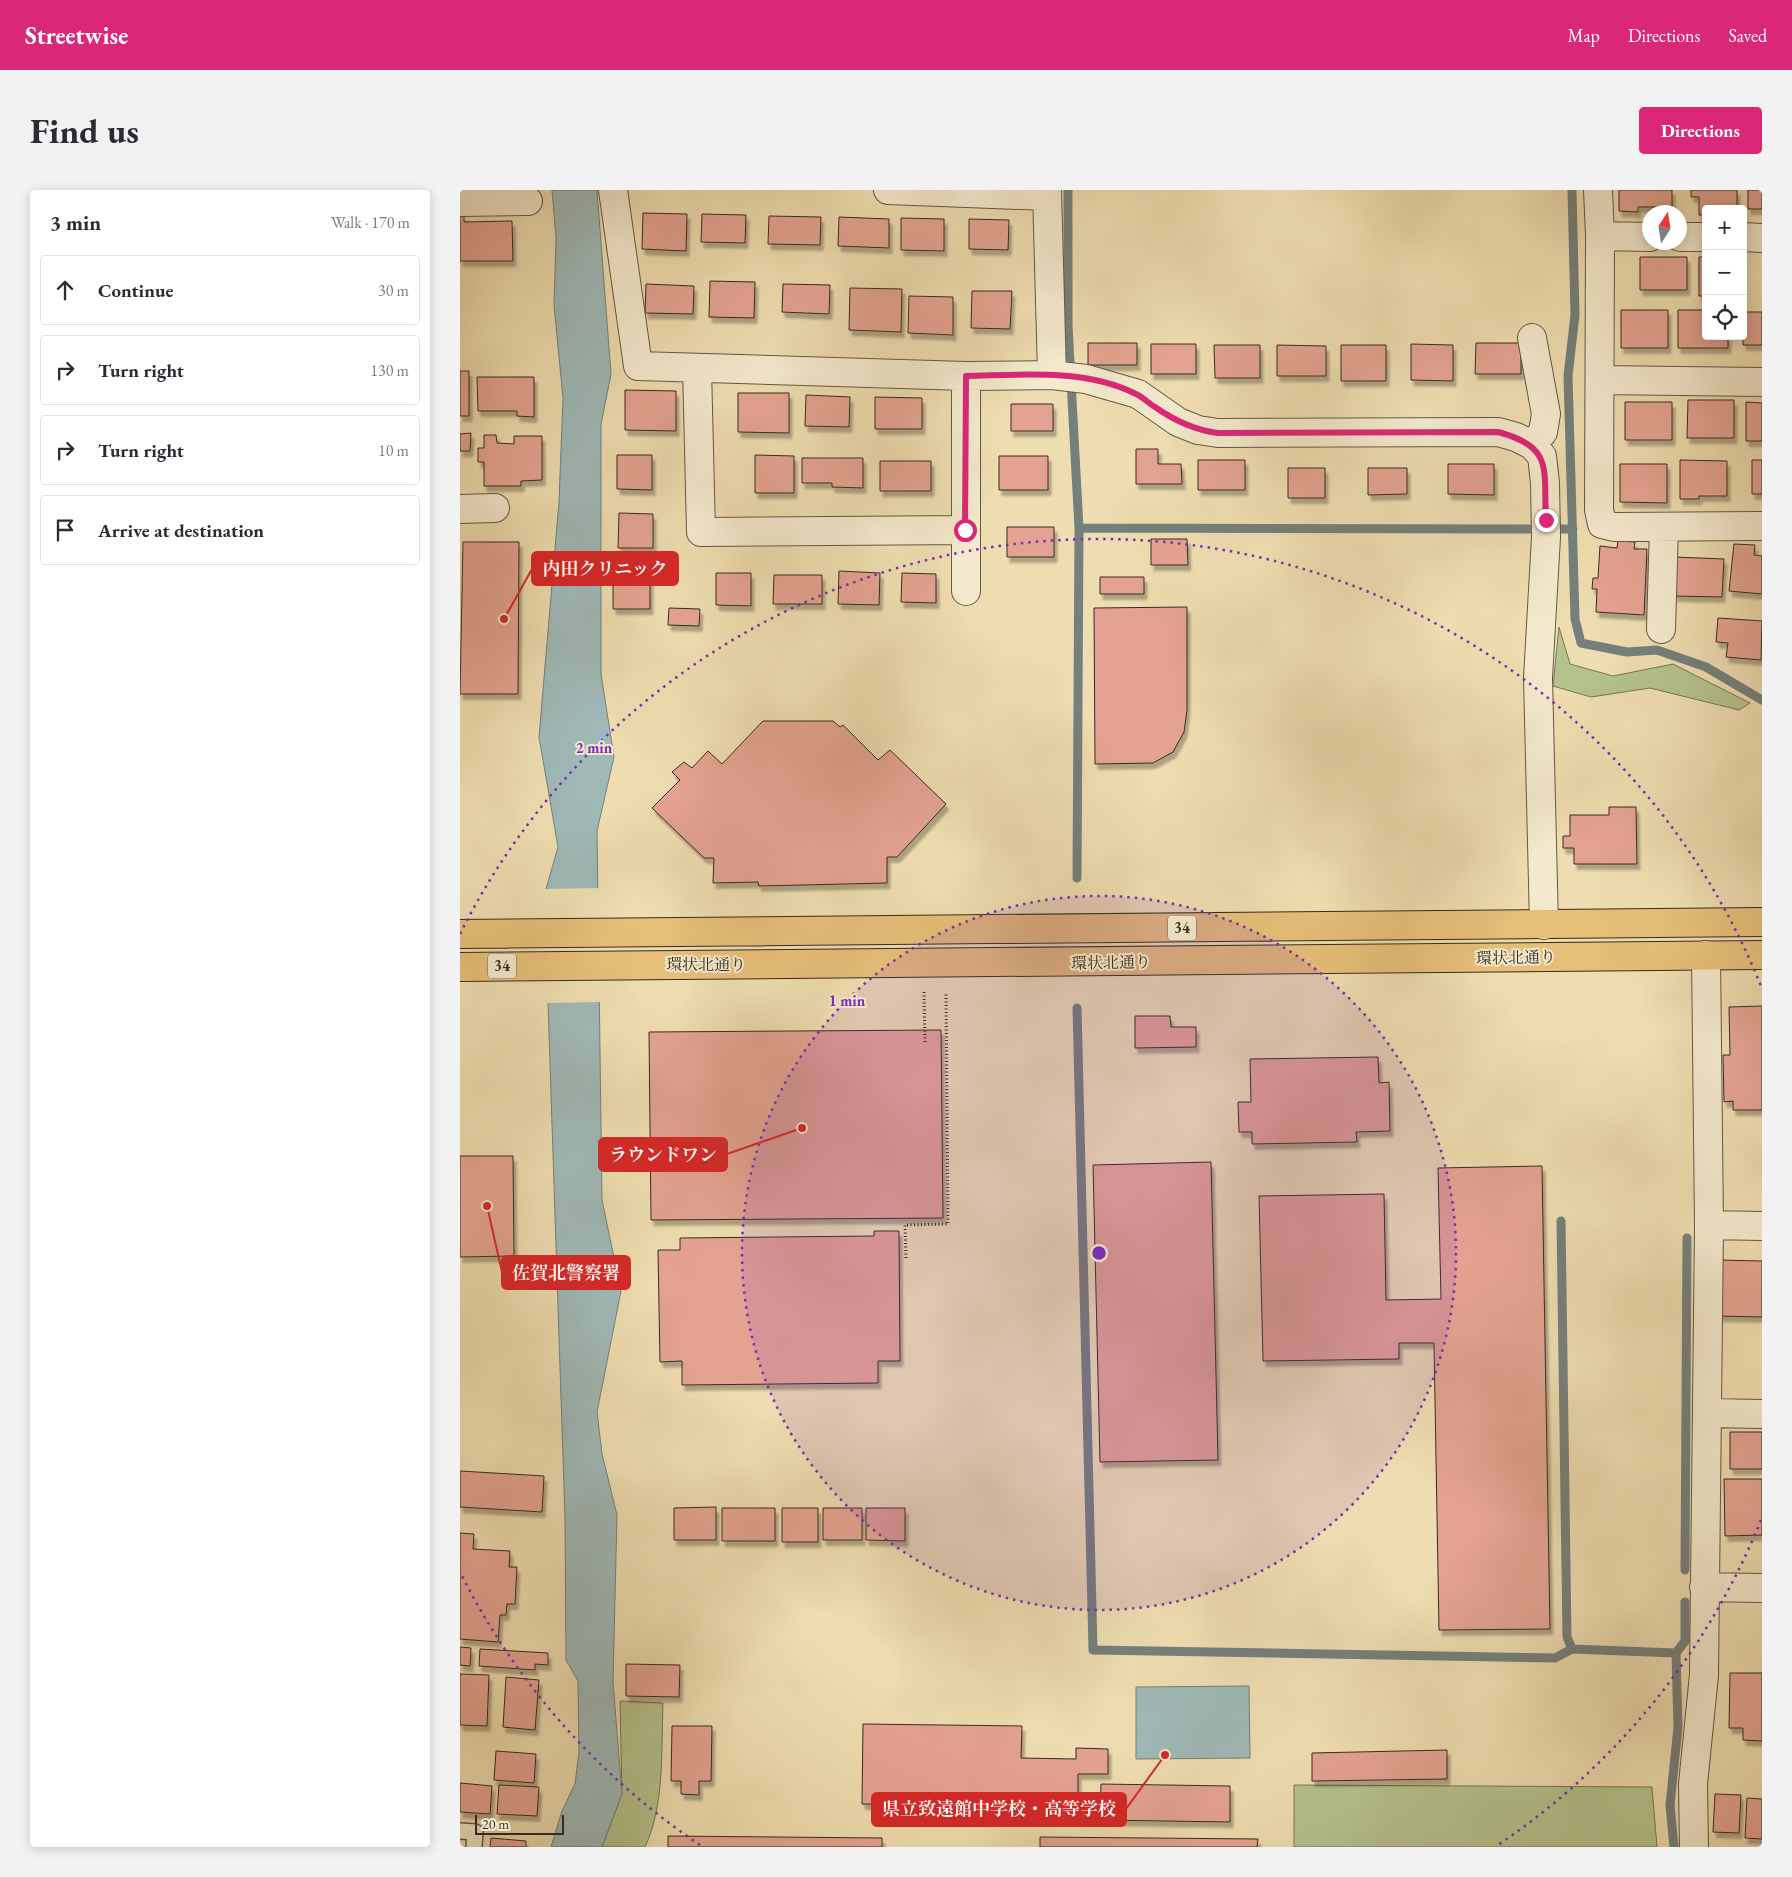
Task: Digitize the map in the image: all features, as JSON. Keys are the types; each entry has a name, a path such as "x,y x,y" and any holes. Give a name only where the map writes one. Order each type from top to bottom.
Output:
{"highway":[{"name":"環状北通り","path":"460,934 1762,922"},
{"name":"環状北通り","path":"460,967 1762,955"}],"street":[{"path":"613,190 638,366 966,376 1052,375 1086,379 1138,394 1178,422 1198,430 1218,433 1498,432 1516,436 1532,445 1542,456 1546,528 1538,678 1544,925"},
{"path":"888,190 1046,193 1052,375"},
{"path":"1598,190 1600,236 1599,510 1602,524 1614,527 1762,526"},
{"path":"460,202 528,201"},
{"path":"1600,236 1642,237"},
{"path":"1687,237 1702,237"},
{"path":"1747,238 1762,238"},
{"path":"1532,338 1546,414 1542,432 1532,445"},
{"path":"697,368 701,532 965,530"},
{"path":"966,376 966,591"},
{"path":"1600,380 1762,382"},
{"path":"460,508 495,508"},
{"path":"1660,629 1664,527"},
{"path":"1694,1847 1693,1784 1704,1675 1708,1413 1709,1225 1706,955"},
{"path":"1709,1225 1762,1226"},
{"path":"1708,1413 1762,1414"},
{"path":"1704,1588 1762,1588"}],"lane":[{"path":"460,1831 475,1832 474,1847"}],"path":[{"path":"924,992 925,1044"},
{"path":"906,1258 905,1225 948,1224 946,992"}],"green space":[{"path":"1559,627 1570,664 1613,676 1673,664 1750,703 1739,710 1650,688 1591,697 1553,686"},
{"path":"620,1701 663,1703 659,1795 656,1813 645,1847 602,1847 622,1794"},
{"path":"1294,1785 1652,1787 1657,1847 1294,1847"}],"water":[{"path":"552,190 597,190 611,374 601,424 601,674 614,757 597,831 602,1200 621,1291 597,1412 602,1454 617,1515 613,1682 622,1794 602,1847 551,1847 562,1811 575,1784 579,1753 578,1681 566,1660 565,1518 548,1003 546,889 558,847 539,737 559,502 563,398 554,305 556,238"},
{"path":"1249,1686 1250,1758 1136,1759 1136,1687"}],"pier":[{"path":"600,888 602,1002 546,1003 543,889"}],"building":[{"path":"1619,190 1672,190 1672,205 1642,205 1642,207 1638,207 1638,212 1619,211"},
{"path":"1691,190 1737,190 1737,205 1702,205 1702,215 1699,215 1699,197 1691,197"},
{"path":"1748,190 1762,190 1762,209 1748,209"},
{"path":"643,213 687,214 686,251 642,249"},
{"path":"702,214 746,215 745,243 701,242"},
{"path":"460,215 464,215 464,222 512,221 513,261 460,261"},
{"path":"769,216 821,217 820,245 768,244"},
{"path":"839,217 889,219 889,248 838,246"},
{"path":"901,218 944,219 944,251 901,250"},
{"path":"969,219 1009,220 1008,250 969,249"},
{"path":"1640,257 1687,257 1687,290 1640,290"},
{"path":"1699,257 1702,257 1702,296 1699,296"},
{"path":"710,281 755,282 754,318 709,317"},
{"path":"646,284 694,286 693,314 645,313"},
{"path":"783,284 830,285 829,314 782,312"},
{"path":"850,288 902,289 901,332 849,330"},
{"path":"972,291 1012,291 1010,329 971,328"},
{"path":"909,296 953,297 953,335 908,333"},
{"path":"1621,310 1668,310 1668,348 1621,348"},
{"path":"1678,310 1702,310 1702,340 1728,340 1728,348 1678,348"},
{"path":"1747,312 1762,312 1762,345 1743,345 1743,340 1747,340"},
{"path":"1088,343 1137,343 1137,365 1088,365"},
{"path":"1476,343 1521,343 1521,374 1475,374"},
{"path":"1151,344 1196,344 1196,374 1151,374"},
{"path":"1411,344 1453,345 1453,381 1411,380"},
{"path":"1214,345 1260,345 1260,378 1215,378"},
{"path":"1277,345 1326,346 1326,376 1277,376"},
{"path":"1341,345 1386,345 1386,381 1341,381"},
{"path":"460,371 469,371 469,416 460,416"},
{"path":"477,377 534,377 534,417 517,416 517,411 478,411"},
{"path":"625,390 676,391 676,431 625,430"},
{"path":"738,393 789,393 789,433 738,432"},
{"path":"806,395 850,397 849,427 805,426"},
{"path":"875,397 922,398 922,429 875,429"},
{"path":"1688,400 1734,400 1734,438 1687,438"},
{"path":"1625,402 1672,402 1672,440 1625,440"},
{"path":"1746,402 1762,403 1762,441 1746,441"},
{"path":"1011,404 1053,404 1053,431 1011,431"},
{"path":"471,433 470,451 460,451 460,434"},
{"path":"484,435 496,435 497,443 514,444 514,436 542,436 542,480 521,481 521,486 484,486 484,462 478,462 478,448 484,448"},
{"path":"1136,449 1158,449 1158,464 1181,464 1182,484 1136,484"},
{"path":"617,455 652,455 652,490 617,489"},
{"path":"755,455 794,456 794,493 755,493"},
{"path":"999,456 1048,456 1048,490 999,490"},
{"path":"802,458 863,458 863,488 832,487 832,483 802,483"},
{"path":"1198,460 1245,460 1245,490 1198,490"},
{"path":"1680,460 1727,461 1727,496 1699,496 1699,499 1680,499"},
{"path":"1752,460 1762,460 1762,494 1752,494"},
{"path":"880,461 931,461 931,491 880,491"},
{"path":"1448,464 1494,464 1494,495 1448,494"},
{"path":"1620,464 1667,464 1667,503 1620,502"},
{"path":"1288,468 1325,468 1325,498 1288,498"},
{"path":"1368,468 1407,468 1407,494 1368,495"},
{"path":"619,513 653,514 653,548 618,548"},
{"path":"1007,527 1054,527 1054,557 1007,557"},
{"path":"1151,539 1187,539 1188,565 1151,565"},
{"path":"1618,541 1635,542 1634,549 1647,549 1644,615 1596,612 1597,589 1592,589 1593,578 1598,578 1600,546 1617,548"},
{"path":"463,542 519,542 518,694 460,694"},
{"path":"1734,544 1755,545 1754,555 1762,556 1762,594 1729,591"},
{"path":"1675,557 1724,559 1722,597 1674,596"},
{"path":"839,571 880,573 879,605 838,604"},
{"path":"716,573 751,573 751,606 716,605"},
{"path":"902,573 936,574 936,603 901,602"},
{"path":"774,575 822,575 822,604 773,604"},
{"path":"650,576 650,609 613,609 613,577"},
{"path":"1100,577 1144,577 1144,594 1100,594"},
{"path":"1187,607 1187,710 1184,732 1173,752 1153,763 1095,764 1094,608"},
{"path":"669,608 700,609 699,626 668,625"},
{"path":"1718,618 1762,621 1761,660 1726,657 1728,643 1716,642"},
{"path":"763,721 833,721 840,727 843,725 878,760 890,750 946,804 897,857 887,857 887,883 759,886 758,882 713,883 714,858 704,858 652,808 680,780 672,772 684,762 692,768 708,751 722,764"},
{"path":"1609,807 1636,807 1637,864 1574,864 1574,848 1563,848 1563,836 1570,836 1570,815 1609,815"},
{"path":"1762,1006 1762,1110 1733,1110 1733,1101 1724,1102 1723,1055 1730,1055 1729,1007"},
{"path":"1135,1016 1170,1016 1171,1027 1196,1027 1196,1047 1135,1048"},
{"path":"941,1030 943,1218 651,1220 649,1032"},
{"path":"1378,1057 1379,1083 1389,1082 1390,1131 1356,1132 1357,1142 1252,1144 1252,1132 1239,1132 1238,1102 1251,1102 1250,1059"},
{"path":"460,1156 513,1156 514,1256 460,1257"},
{"path":"1211,1162 1218,1460 1100,1462 1093,1165"},
{"path":"1542,1166 1550,1629 1439,1630 1434,1343 1399,1343 1399,1359 1263,1361 1259,1196 1384,1194 1386,1300 1441,1299 1438,1168"},
{"path":"874,1231 899,1231 900,1361 878,1361 878,1383 682,1385 682,1361 660,1362 658,1250 680,1250 680,1238 874,1236"},
{"path":"1717,1260 1762,1261 1762,1317 1716,1316"},
{"path":"1730,1432 1762,1432 1762,1469 1730,1469"},
{"path":"460,1471 544,1476 542,1512 460,1507"},
{"path":"1724,1479 1762,1479 1762,1535 1725,1536"},
{"path":"716,1507 716,1540 674,1540 674,1508"},
{"path":"722,1508 775,1508 775,1541 722,1541"},
{"path":"782,1508 818,1508 818,1542 782,1542"},
{"path":"823,1508 862,1508 862,1540 823,1540"},
{"path":"866,1508 905,1508 905,1541 866,1540"},
{"path":"460,1533 474,1534 473,1549 510,1551 509,1567 517,1567 515,1604 507,1604 506,1615 500,1615 498,1642 460,1639"},
{"path":"460,1647 471,1648 470,1666 460,1665"},
{"path":"480,1649 548,1653 548,1665 535,1664 535,1670 479,1666"},
{"path":"626,1664 680,1665 679,1697 626,1696"},
{"path":"1730,1673 1762,1673 1762,1741 1743,1740 1743,1728 1729,1728"},
{"path":"460,1674 489,1675 487,1726 460,1725"},
{"path":"506,1677 539,1680 535,1730 503,1727"},
{"path":"863,1724 1022,1726 1021,1758 1076,1759 1076,1748 1108,1749 1108,1774 1078,1774 1078,1805 1063,1805 1063,1812 997,1812 997,1805 862,1804"},
{"path":"672,1726 712,1726 711,1781 699,1781 699,1795 681,1794 681,1781 671,1781"},
{"path":"1447,1750 1447,1779 1312,1781 1312,1753"},
{"path":"496,1751 536,1754 534,1783 494,1780"},
{"path":"460,1783 492,1786 490,1814 460,1812"},
{"path":"1101,1784 1230,1786 1230,1822 1100,1820"},
{"path":"499,1785 539,1787 537,1816 497,1814"},
{"path":"1715,1794 1741,1795 1739,1833 1713,1832"},
{"path":"1747,1798 1762,1799 1762,1839 1745,1838"},
{"path":"668,1836 882,1838 882,1847 668,1847"},
{"path":"1040,1837 1258,1839 1257,1847 1040,1847"},
{"path":"491,1838 526,1841 526,1847 490,1847"}],"waterway":[{"path":"1068,190 1068,326 1079,528 1077,878"},
{"path":"1572,190 1575,315 1568,376 1575,619 1581,643 1627,652 1657,650 1706,667 1762,700"},
{"path":"1079,528 1573,529"},
{"path":"1077,1008 1093,1650 1555,1658 1572,1649 1676,1653 1678,1727 1670,1805 1674,1847"},
{"path":"1561,1221 1567,1637 1572,1649"},
{"path":"1685,1570 1687,1238"},
{"path":"1676,1653 1685,1641 1685,1602"}],"place":[{"name":"内田クリニック","path":"504,619"},
{"name":"ラウンドワン","path":"802,1128"},
{"name":"佐賀北警察署","path":"487,1206"},
{"name":"県立致遠館中学校・高等学校","path":"1165,1755"}],"route":[{"path":"965,530 966,376 1052,375 1086,379 1138,394 1178,422 1198,430 1218,433 1498,432 1516,436 1532,445 1542,456 1546,520"}]}
